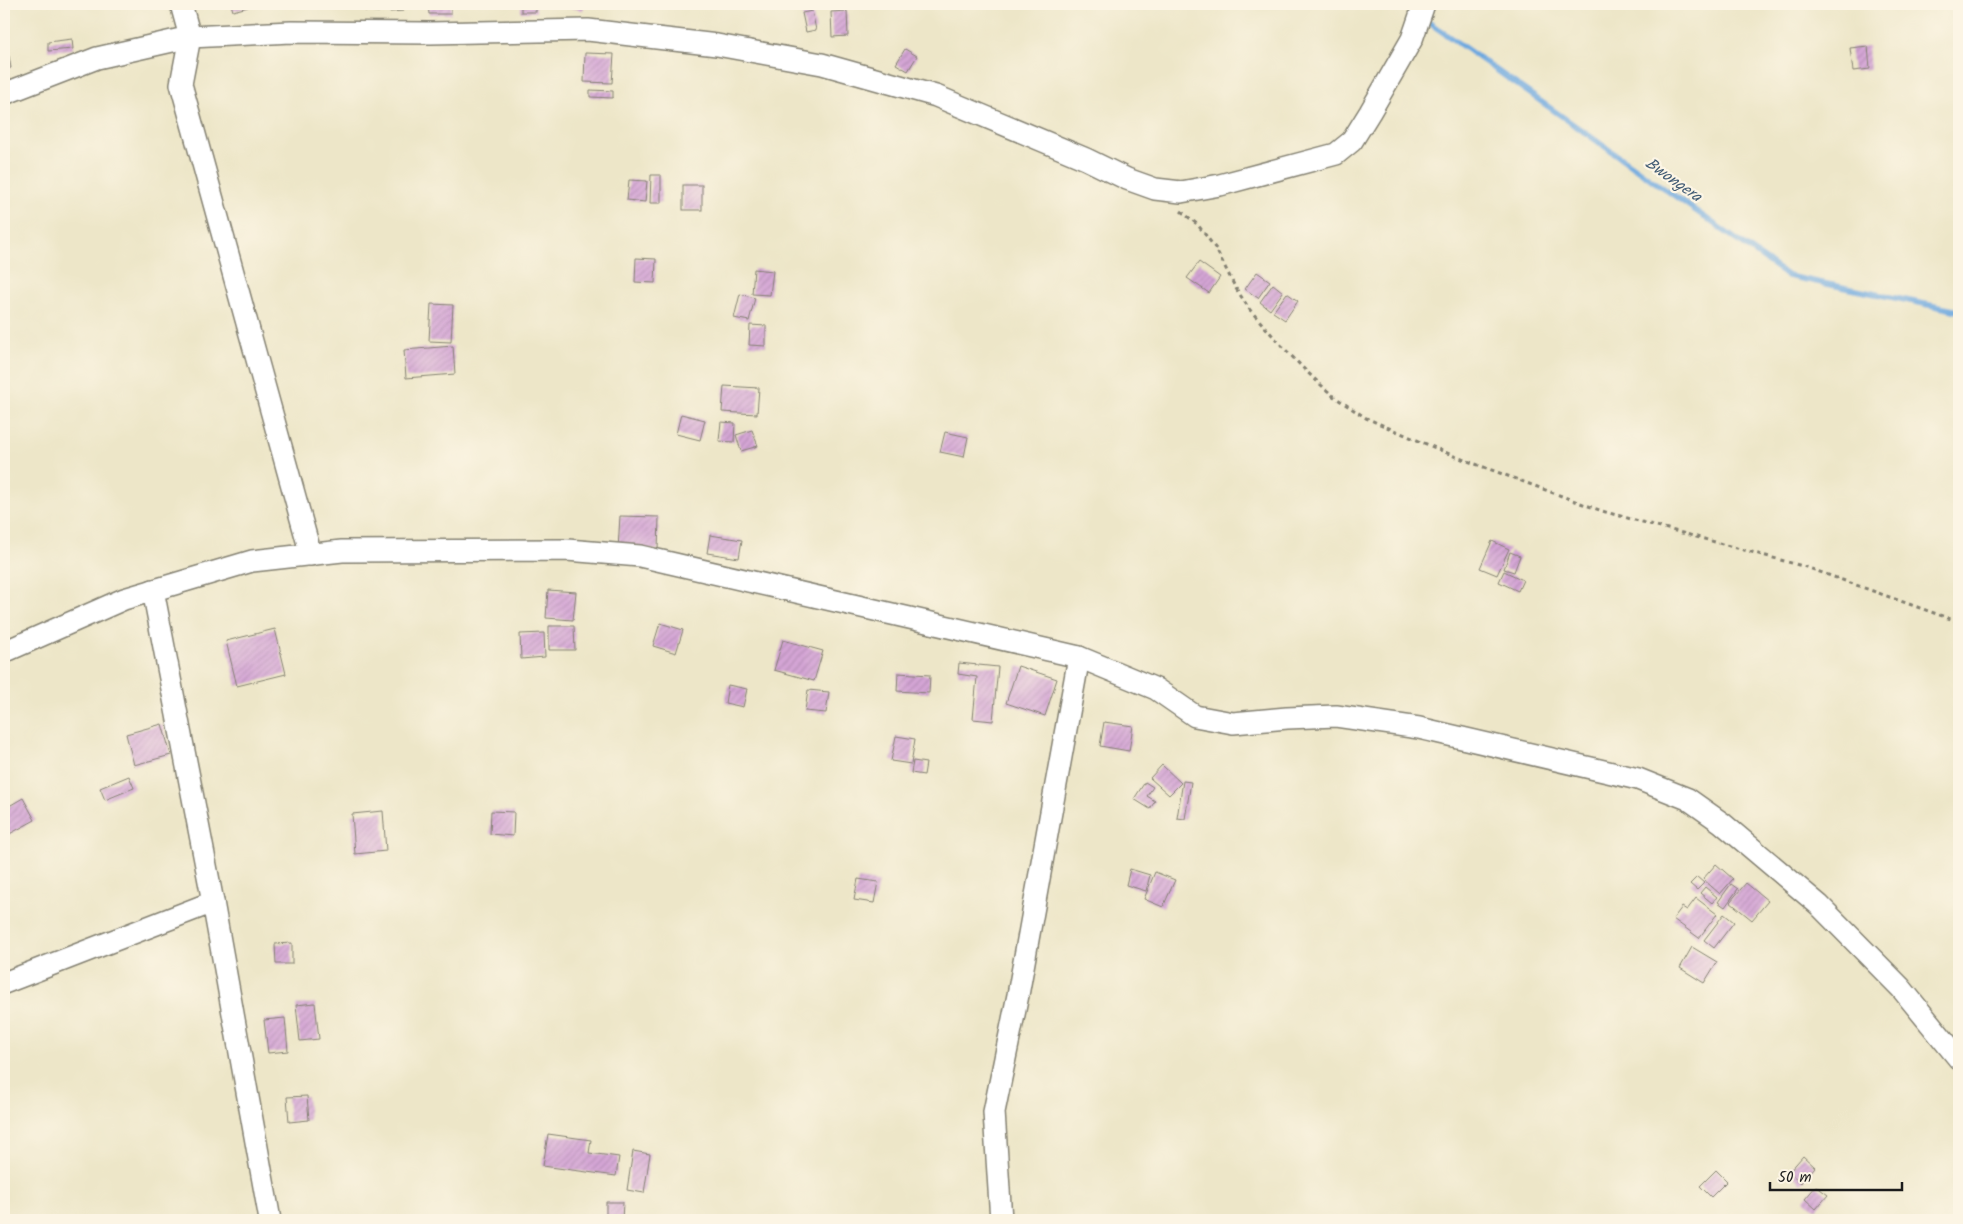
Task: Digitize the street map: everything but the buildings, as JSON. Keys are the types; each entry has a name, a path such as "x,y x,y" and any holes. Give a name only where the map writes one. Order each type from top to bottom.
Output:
{"street":[{"path":"181,4 190,37 182,84 311,555"},
{"path":"4,94 97,58 190,37 291,32 430,33 588,30 717,45 822,64 936,96 1086,159 1127,179 1155,189 1182,192 1336,154 1352,141 1370,112 1412,39 1424,4"},
{"path":"4,652 124,599 252,561 342,551 567,550 640,556 1079,657 1156,689 1195,716 1234,723 1336,716 1419,728 1638,779 1688,799 1722,823 1819,906 1901,988 1959,1059"},
{"path":"153,590 213,902 270,1220"},
{"path":"1001,1220 994,1112 1018,995 1079,657"},
{"path":"4,983 213,902"}],"path":[{"path":"1155,189 1198,225 1216,249 1235,287 1250,310 1300,365 1333,396 1366,418 1454,456 1602,511 1806,567 1959,622"}],"waterway":[{"name":"Bwongera","path":"1402,4 1417,14"},
{"name":"Bwongera","path":"1424,19 1788,276 1959,311"}]}
